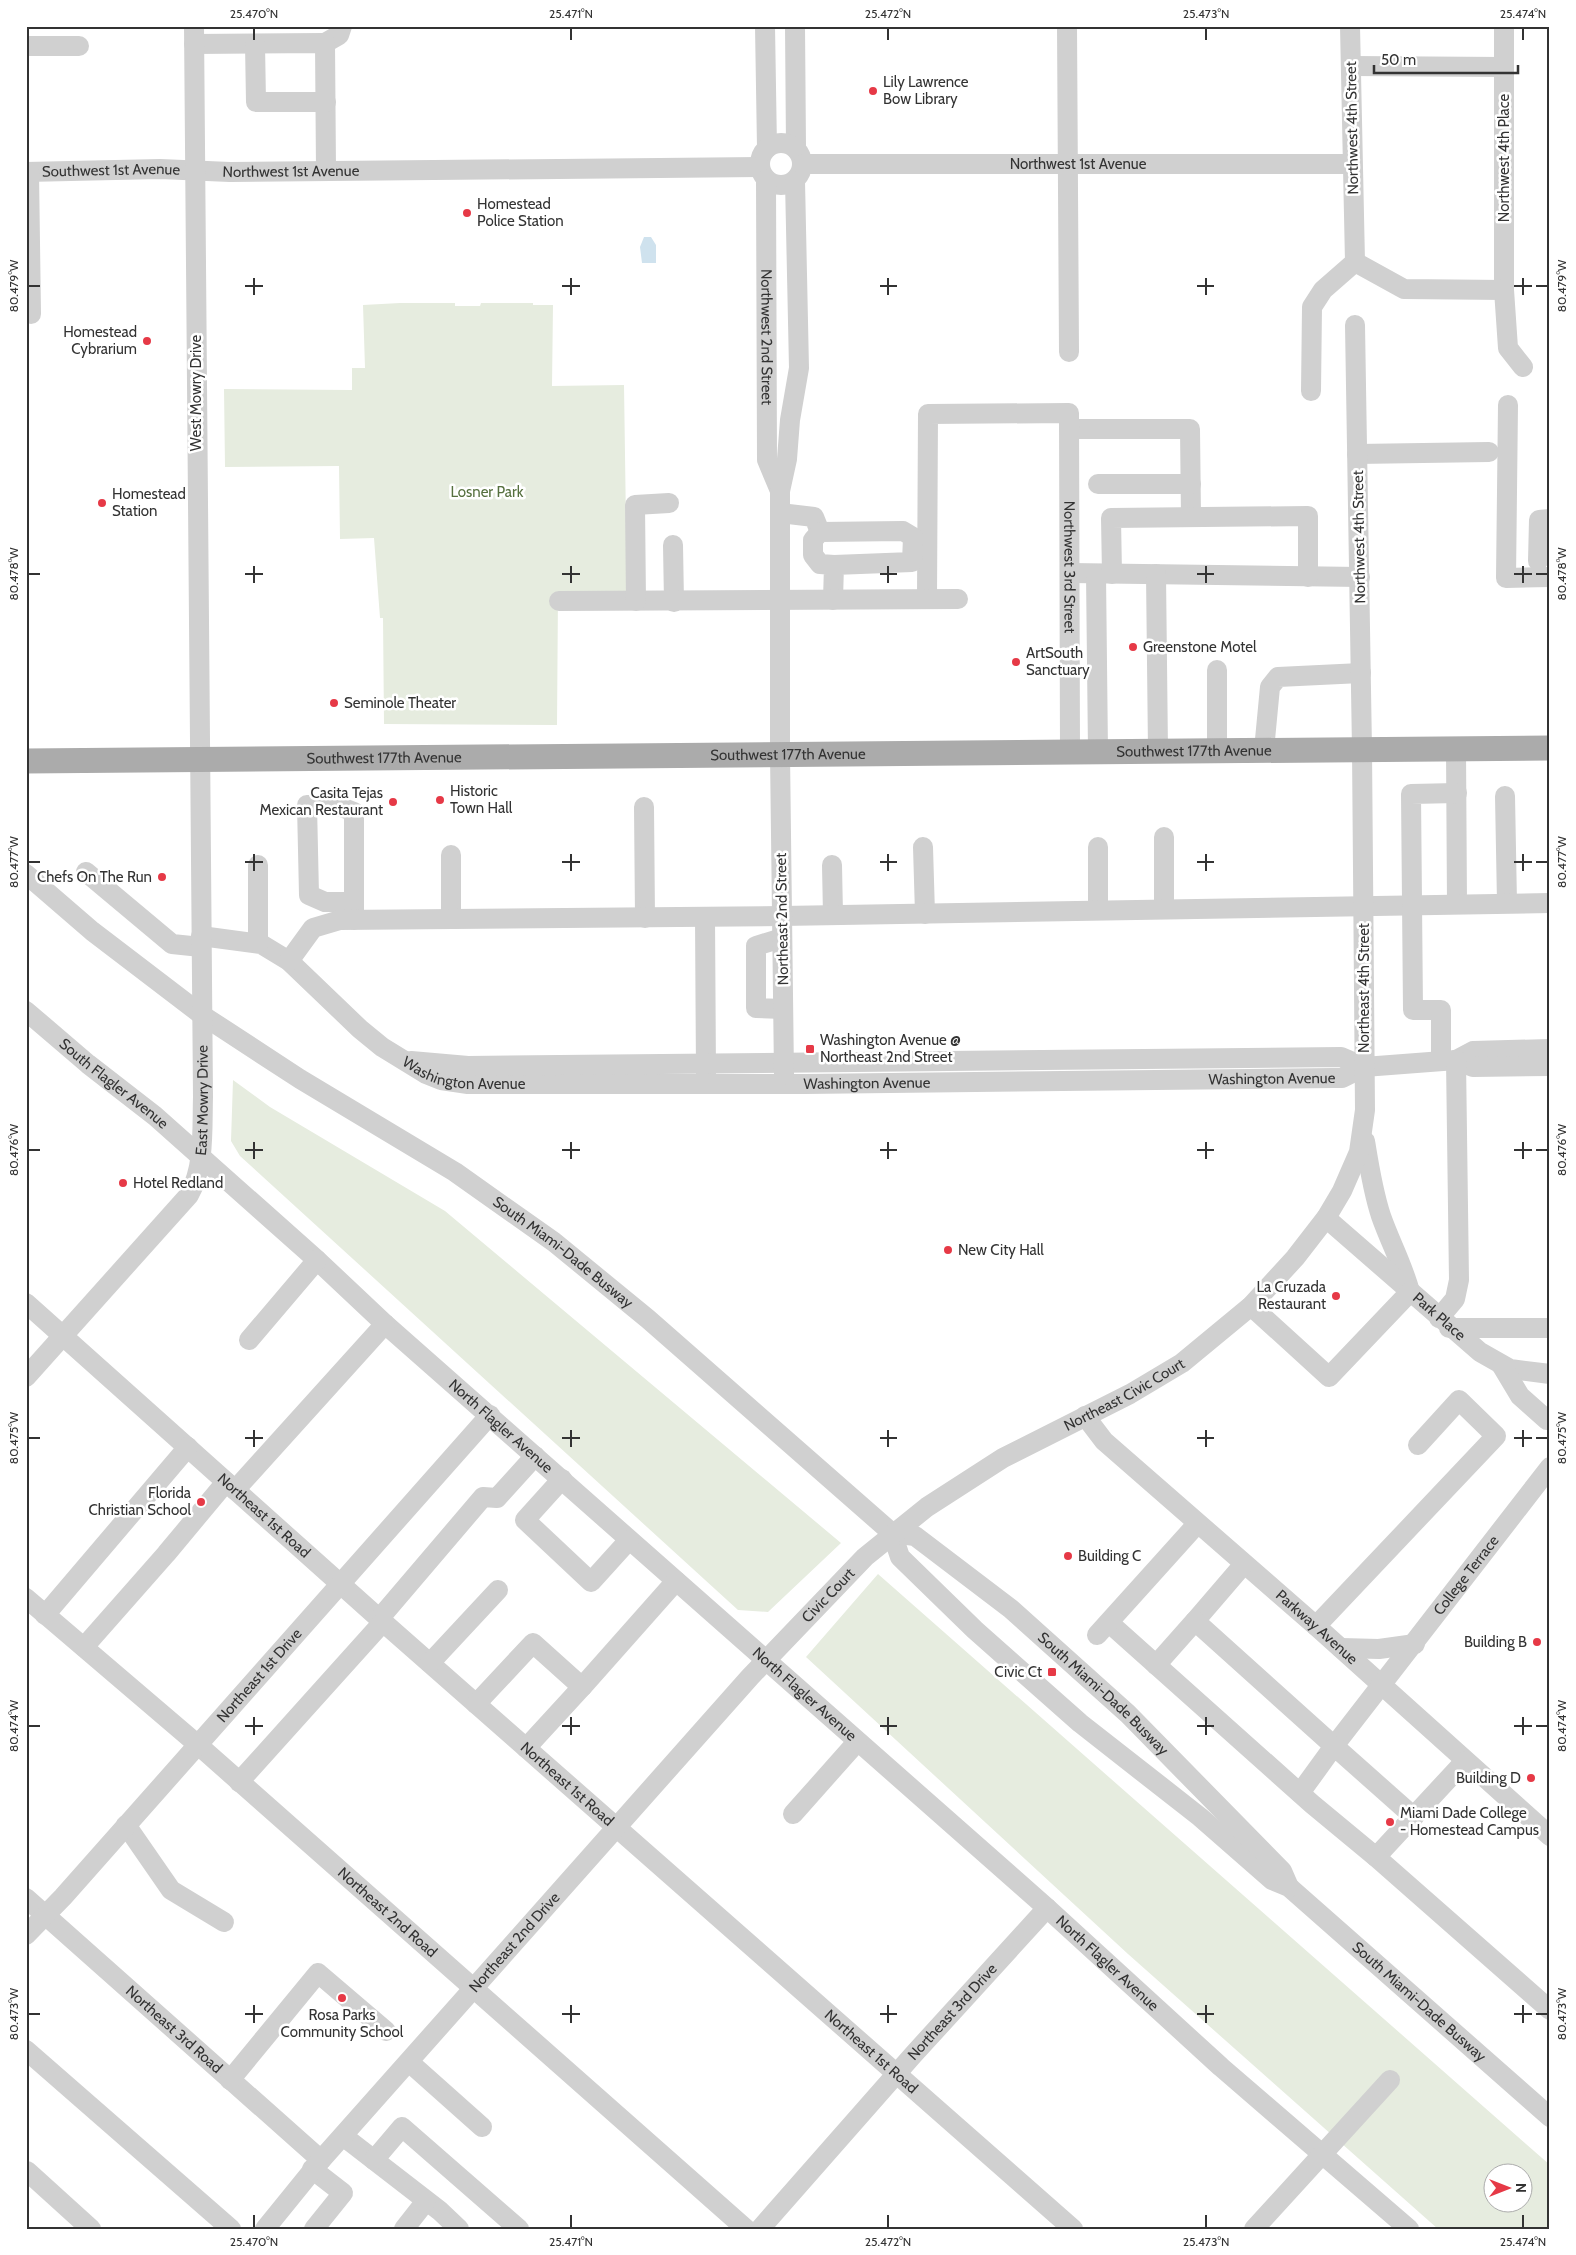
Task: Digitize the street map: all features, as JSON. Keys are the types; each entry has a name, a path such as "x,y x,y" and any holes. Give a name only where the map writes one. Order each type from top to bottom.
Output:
{"main road":[{"name":"Southwest 177th Avenue","path":"26,761 1550,748"}],"street":[{"path":"194,35 255,44 325,43 339,35 342,26"},
{"name":"Northwest 2nd Street","path":"765,26 764,165 767,303 767,460 780,491"},
{"name":"Northwest 2nd Street","path":"780,754 780,491 787,459 790,420 799,368 795,26"},
{"path":"1067,26 1069,352"},
{"name":"Northwest 4th Street","path":"1350,26 1355,262"},
{"name":"Northwest 4th Place","path":"1504,26 1504,290 1508,348 1523,367"},
{"name":"West Mowry Drive","path":"194,35 199,759"},
{"path":"325,43 326,170"},
{"path":"255,44 256,102 326,102"},
{"path":"26,46 79,46"},
{"path":"1351,66 1504,67"},
{"path":"778,143 791,144 798,164 780,186 764,165 778,143"},
{"name":"Northwest 1st Avenue","path":"798,164 1352,164"},
{"name":"Northwest 1st Avenue","path":"195,170 386,170 764,165"},
{"name":"Southwest 1st Avenue","path":"28,172 195,170"},
{"path":"28,172 31,314"},
{"path":"1311,391 1312,307 1323,290 1355,262 1404,289 1504,290"},
{"path":"767,303 798,303"},
{"name":"Northwest 4th Street","path":"1355,325 1362,749"},
{"path":"1508,405 1506,578 1544,569 1539,520 1550,519"},
{"path":"928,599 928,414 1190,429 1191,517"},
{"path":"767,420 790,420"},
{"name":"Northwest 3rd Street","path":"1069,421 1070,752"},
{"path":"1357,454 1489,452"},
{"path":"1098,484 1191,484"},
{"path":"636,601 635,505 669,503"},
{"path":"780,513 814,517 820,532"},
{"path":"1098,752 1104,574 1112,518 1308,516 1308,577"},
{"path":"903,531 913,537 912,562 834,565 820,564 813,555 813,540 820,532 903,531"},
{"path":"673,545 674,602"},
{"path":"833,600 834,565"},
{"path":"1070,574 1360,578"},
{"path":"1156,574 1158,751"},
{"path":"558,601 674,602 958,599"},
{"path":"1217,670 1217,750"},
{"path":"1264,750 1270,687 1278,677 1361,673"},
{"path":"1456,748 1457,904"},
{"name":"Northeast 4th Street","path":"1326,1218 1349,1177 1359,1152 1363,1129 1362,749"},
{"name":"Northeast 2nd Street","path":"780,754 784,1084"},
{"name":"East Mowry Drive","path":"26,1377 189,1195 193,1186 200,1158 202,1015 199,759"},
{"path":"1457,793 1411,794 1413,1010 1441,1010 1449,1060 1459,1280 1455,1299 1444,1323 1550,1328"},
{"path":"1506,796 1507,904"},
{"path":"354,911 354,812 336,805 307,805 309,895 354,911 451,919 925,914 1550,903"},
{"path":"644,807 645,918"},
{"path":"1164,837 1164,909"},
{"path":"923,847 925,914"},
{"path":"1098,847 1098,910"},
{"path":"451,855 451,919"},
{"path":"832,865 833,915"},
{"path":"258,866 258,943"},
{"path":"86,872 172,944 201,942 258,943 289,961 360,1029 404,1060"},
{"name":"South Miami-Dade Busway","path":"26,874 125,957 202,1015 300,1079 455,1172 554,1242 630,1304 892,1533 900,1557 975,1630 1080,1723 1200,1817 1272,1880 1290,1887 1550,2117"},
{"path":"289,961 313,928 340,920 354,911"},
{"path":"705,917 706,1084"},
{"path":"782,938 756,946 756,1008 783,1009"},
{"name":"South Flagler Avenue","path":"26,1011 88,1064 155,1116 200,1158"},
{"name":"Washington Avenue","path":"404,1060 441,1080 468,1084 784,1084 1342,1078 1364,1067 1449,1060 1474,1051 1550,1049"},
{"name":"Washington Avenue","path":"404,1060 468,1066 1342,1057 1364,1067"},
{"name":"Washington Avenue","path":"1449,1060 1474,1067 1550,1066"},
{"path":"1251,1306 1329,1377 1410,1292 1404,1268 1380,1213 1371,1180 1363,1129"},
{"name":"North Flagler Avenue","path":"200,1158 317,1260 385,1324 629,1540 767,1659 857,1742 1047,1908 1221,2067 1409,2229"},
{"name":"Northeast Civic Court","path":"892,1533 936,1500 1003,1458 1138,1390 1178,1366 1220,1334 1251,1306 1296,1258 1326,1218"},
{"name":"Park Place","path":"1326,1218 1444,1323 1480,1352 1502,1366 1520,1396 1547,1420"},
{"path":"248,1340 317,1260"},
{"name":"Northeast 1st Road","path":"26,1304 340,1584 1073,2229"},
{"path":"84,1647 166,1554 385,1324"},
{"path":"1502,1366 1518,1371 1550,1374"},
{"path":"1316,1626 1496,1436 1459,1400 1418,1445"},
{"name":"Northeast 1st Drive","path":"26,1935 46,1915 490,1415"},
{"name":"Parkway Avenue","path":"1086,1416 1104,1441 1341,1648 1550,1836"},
{"path":"45,1614 188,1448"},
{"path":"239,1782 381,1620 483,1497 497,1498 535,1456"},
{"name":"College Terrace","path":"1300,1793 1334,1746 1383,1686 1550,1467"},
{"path":"562,1480 525,1520 591,1582 629,1540"},
{"path":"1097,1635 1198,1524"},
{"name":"South Miami-Dade Busway","path":"892,1533 915,1536 1011,1609 1161,1746 1282,1870 1290,1887"},
{"name":"Civic Court","path":"767,1659 865,1557 892,1533"},
{"path":"1156,1666 1244,1564"},
{"path":"526,1748 676,1581"},
{"path":"430,1663 498,1590"},
{"name":"Northeast 2nd Road","path":"26,1598 197,1744 746,2229"},
{"path":"1195,1621 1414,1817"},
{"path":"1116,1629 1300,1793 1550,2010"},
{"path":"476,1704 534,1643 582,1687"},
{"path":"1341,1648 1379,1649 1415,1644"},
{"name":"Northeast 2nd Drive","path":"265,2229 317,2165 767,1659"},
{"path":"793,1814 857,1742"},
{"path":"1376,1857 1465,1761"},
{"path":"126,1825 172,1890 224,1922"},
{"name":"Northeast 3rd Road","path":"26,1898 230,2080 343,2193 314,2229"},
{"name":"Northeast 3rd Drive","path":"760,2229 897,2073 1047,1908"},
{"path":"230,2080 318,1973 386,2031"},
{"path":"26,2050 231,2229"},
{"path":"409,2062 482,2127"},
{"path":"1254,2229 1390,2080"},
{"path":"374,2160 402,2127 511,2226"},
{"path":"343,2136 426,2200 459,2229"},
{"path":"27,2171 90,2229"},
{"path":"404,2229 426,2200"}],"green space":[{"name":"Losner Park","path":"455,303 455,306 480,306 481,303 553,305 552,386 624,385 627,593 558,593 557,725 384,724 383,618 380,618 374,538 340,539 339,466 225,467 224,389 352,390 352,368 365,368 363,305"},
{"path":"233,1080 270,1107 445,1211 841,1543 768,1612 738,1610 240,1156 231,1141"},
{"path":"878,1574 1550,2165 1550,2229 1438,2229 1128,1954 806,1657"}],"water":[{"path":"644,237 651,237 656,245 656,263 642,263 640,247"}],"place":[{"name":"Lily Lawrence Bow Library","path":"873,91"},
{"name":"Homestead Police Station","path":"467,213"},
{"name":"Homestead Cybrarium","path":"147,341"},
{"name":"Homestead Station","path":"102,503"},
{"name":"Greenstone Motel","path":"1133,647"},
{"name":"ArtSouth Sanctuary","path":"1016,662"},
{"name":"Seminole Theater","path":"334,703"},
{"name":"Historic Town Hall","path":"440,800"},
{"name":"Casita Tejas Mexican Restaurant","path":"393,802"},
{"name":"Chefs On The Run","path":"162,877"},
{"name":"Washington Avenue @ Northeast 2nd Street","path":"810,1049"},
{"name":"Hotel Redland","path":"123,1183"},
{"name":"New City Hall","path":"948,1250"},
{"name":"La Cruzada Restaurant","path":"1336,1296"},
{"name":"Florida Christian School","path":"201,1502"},
{"name":"Building C","path":"1068,1556"},
{"name":"Building B","path":"1537,1642"},
{"name":"Civic Ct","path":"1052,1672"},
{"name":"Building D","path":"1531,1778"},
{"name":"Miami Dade College - Homestead Campus","path":"1390,1822"},
{"name":"Rosa Parks Community School","path":"342,1998"}]}
